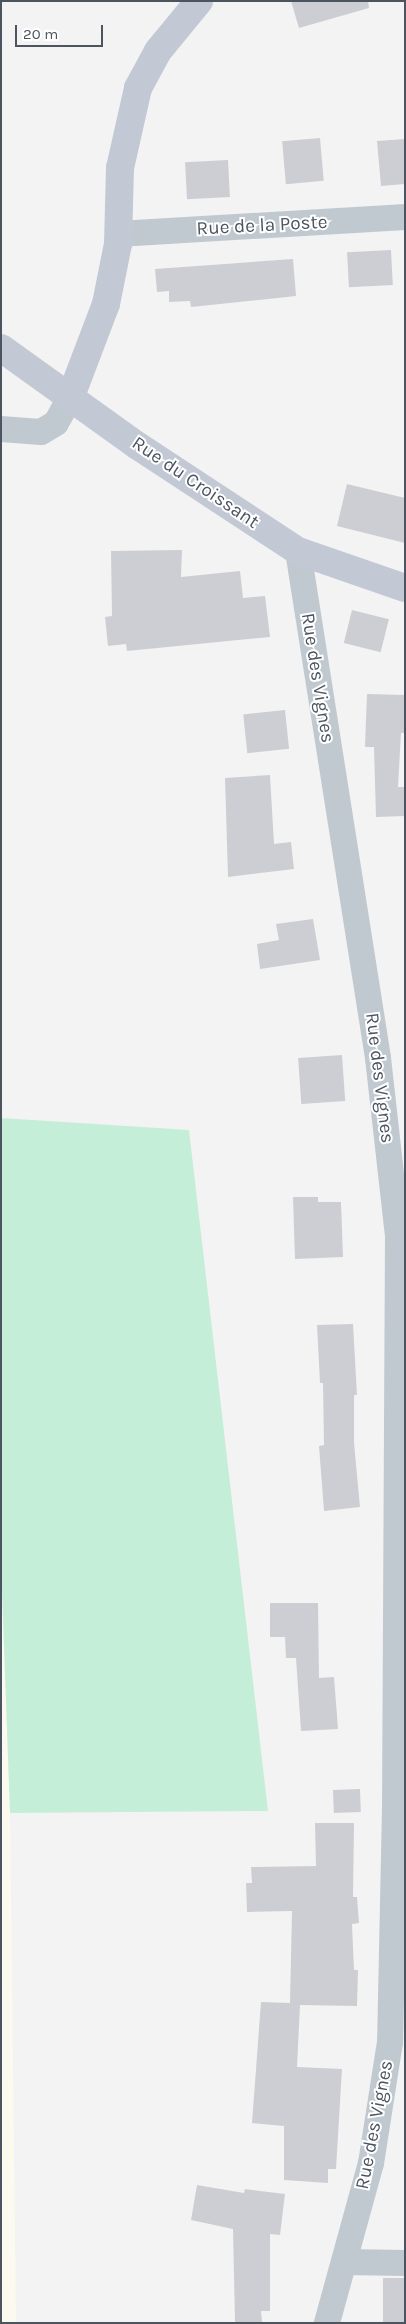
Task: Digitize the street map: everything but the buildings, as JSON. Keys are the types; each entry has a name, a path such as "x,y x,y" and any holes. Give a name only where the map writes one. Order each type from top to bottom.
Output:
{"street":[{"path":"1,429 41,432 56,423 71,396 106,304 118,234 120,168 138,88 158,51 199,1"},
{"name":"Rue de la Poste","path":"118,234 405,217"},
{"name":"Rue du Croissant","path":"1,348 71,396 138,446 298,550 405,588"},
{"name":"Rue des Vignes","path":"298,550 378,1058 395,1123 398,1245 396,1797 390,2042 371,2163 327,2323"},
{"path":"344,2262 405,2263"}],"shaded area":[{"path":"1,1562 10,1813 16,2323 1,2323"}],"green space":[{"path":"1,1118 189,1130 268,1811 10,1813 1,1562"}]}
